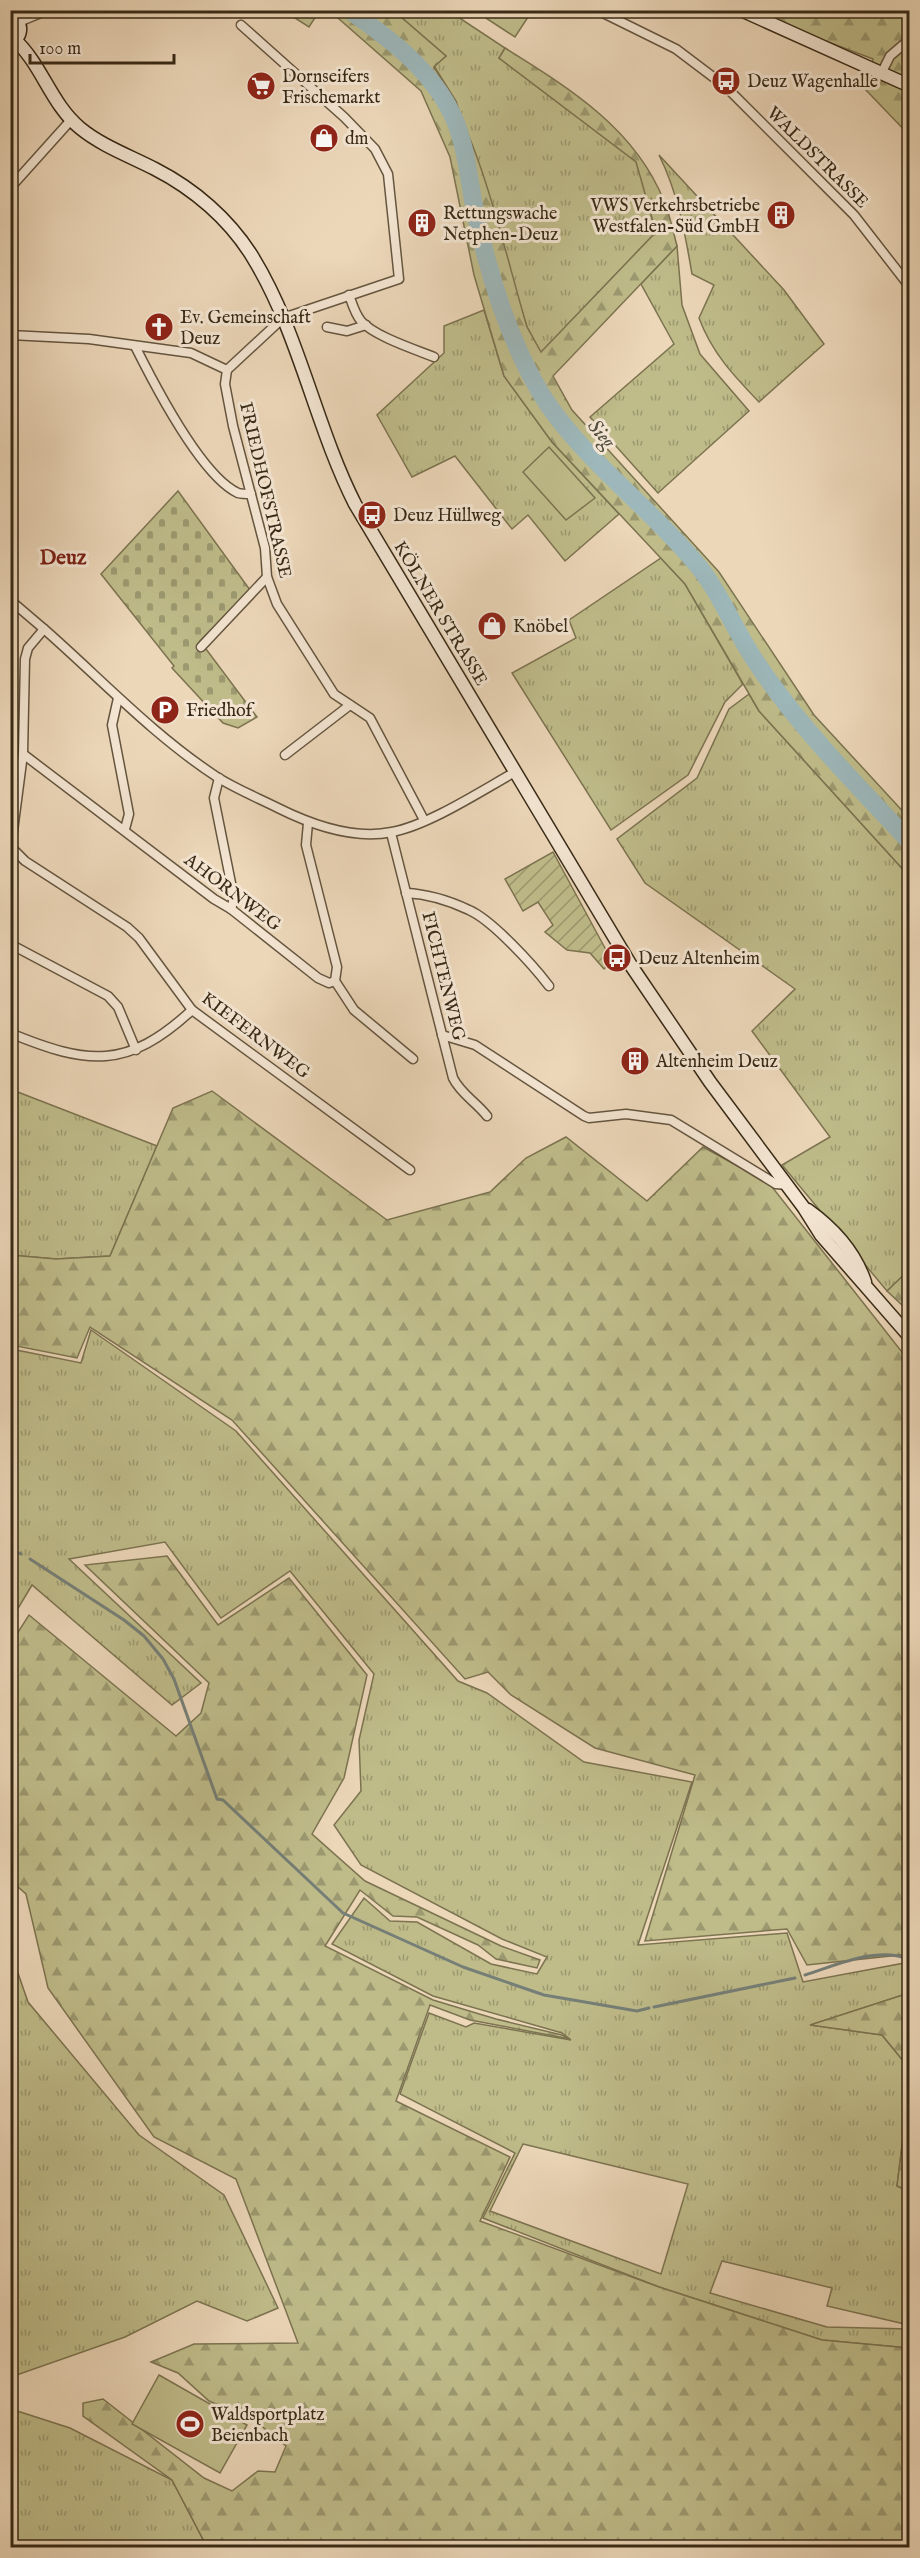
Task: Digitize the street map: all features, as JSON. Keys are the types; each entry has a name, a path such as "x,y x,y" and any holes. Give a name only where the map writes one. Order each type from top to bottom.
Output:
{"main road":[{"path":"741,10 909,86"},
{"path":"14,45 21,32 15,18"},
{"name":"KÖLNER STRASSE","path":"14,45 30,56 71,120 94,139 179,183 221,217 253,257 283,318 324,433 351,496 632,967 710,1082 804,1208 842,1240 861,1270 867,1286 907,1332"}],"street":[{"path":"15,18 48,10"},
{"name":"WALDSTRASSE","path":"597,10 676,49 725,86 854,215 909,287"},
{"path":"10,335 89,339 190,353 227,370 283,318 399,279 388,174 383,161 375,149 344,117 241,25"},
{"path":"881,74 890,56 909,39"},
{"path":"10,188 71,120"},
{"path":"349,295 360,319 366,325 406,346 434,357"},
{"path":"327,327 346,331 366,325"},
{"path":"135,346 165,405 202,457 231,488 239,494 251,494"},
{"name":"FRIEDHOFSTRASSE","path":"227,370 225,384 233,426 265,548 267,577 277,604 295,636 334,694 370,718 424,820"},
{"path":"201,647 267,577"},
{"path":"10,600 174,746 219,778 308,823 350,832 391,833 424,820 516,772"},
{"path":"11,849 23,754 25,659 28,648 44,629"},
{"path":"118,698 112,724 129,814 125,829"},
{"path":"285,755 350,705"},
{"name":"AHORNWEG","path":"23,754 125,829 214,899 231,909 318,978 329,983 335,981"},
{"path":"219,778 214,798 234,898 231,909"},
{"path":"308,823 306,845 337,967 335,981 354,1010 413,1059"},
{"name":"FICHTENWEG","path":"391,833 442,1035 458,1088 480,1106 487,1116"},
{"name":"KIEFERNWEG","path":"11,849 25,861 127,927 139,938 192,1010 410,1170"},
{"path":"406,893 442,900 476,914 538,971 549,986"},
{"path":"10,944 108,996 118,1008 136,1050"},
{"path":"10,1033 56,1052 82,1057 106,1056 136,1050 156,1039 192,1010"},
{"path":"442,1035 475,1045 589,1118 626,1114 671,1120 776,1184 787,1185"},
{"path":"907,1332 909,1317"}],"green space":[{"path":"532,10 515,37 475,11"},
{"path":"284,11 314,11 318,13 309,27"},
{"path":"330,11 394,11 446,56 434,67 466,128 489,193 527,327 541,352 656,232 636,162 499,58 505,48 598,112 636,152 651,175 666,206 677,246 553,376 572,410 719,572 814,715 909,818 909,876 759,711 685,584 552,442 504,376 474,275 450,157 421,91"},
{"path":"394,11 449,11 505,48 499,58 637,162 656,232 541,353 527,327 456,101 434,66 446,56"},
{"path":"747,11 909,11 909,135 865,89 873,59"},
{"path":"659,155 784,290 824,344 759,402 732,373 704,331 699,318 714,285 692,274 676,199"},
{"path":"677,246 682,305 700,354 749,411 658,493 590,417 674,344 641,284"},
{"path":"484,310 504,376 552,442 619,514 565,561 528,515 512,529 455,456 412,477 377,415 444,353 444,326"},
{"path":"549,447 595,498 566,520 523,472"},
{"path":"178,491 250,590 200,641 257,717 238,728 223,723 172,668 174,666 101,574"},
{"path":"661,558 685,584 743,684 725,702 688,775 611,830 512,673 576,638 569,620"},
{"path":"749,694 759,711 909,876 909,1270 887,1291 782,1165 830,1137 752,1031 795,989 645,883 617,839 697,778 729,709"},
{"path":"553,852 612,961 604,969 590,953 567,950 545,932 553,925 538,902 523,911 505,879"},
{"path":"10,1089 157,1146 110,1256 56,1259 11,1255"},
{"path":"212,1091 387,1220 490,1192 526,1158 566,1137 647,1201 703,1147 769,1183 909,1361 909,1954 807,1965 787,1929 645,1941 695,1775 595,1748 511,1695 488,1672 465,1679 232,1420 90,1327 77,1358 11,1345 10,1255 56,1259 110,1256 173,1108"},
{"path":"909,1270 909,1305 904,1307 887,1291"},
{"path":"91,1330 236,1431 458,1681 487,1693 584,1762 692,1782 638,1945 787,1933 803,1982 910,1962 909,1993 811,2025 882,2035 909,2068 909,2090 897,2186 909,2191 909,2325 827,2306 832,2288 722,2261 710,2293 827,2327 909,2329 909,2348 822,2340 659,2287 483,2218 515,2153 400,2094 429,2013 466,2027 474,2023 571,2040 562,2033 433,1996 332,1944 364,1898 390,1921 417,1922 491,1964 537,1974 547,1957 502,1939 361,1865 334,1825 361,1791 359,1740 374,1674 290,1571 221,1618 165,1542 69,1559 201,1683 172,1705 32,1585 11,1620 11,1349 81,1363","holes":["523,2144 688,2184 661,2274 490,2211"]},
{"path":"167,1556 218,1625 289,1578 367,1675 344,1778 312,1834 365,1881 501,1946 540,1960 537,1968 496,1959 478,1945 417,1917 393,1916 360,1890 325,1946 433,2000 570,2039 470,2020 430,2005 396,2101 510,2157 480,2221 659,2287 822,2340 909,2348 909,2547 207,2547 172,2480 83,2416 83,2403 103,2399 204,2478 232,2491 258,2471 275,2472 286,2446 255,2421 209,2401 178,2373 151,2362 194,2344 298,2343 236,2179 154,2137 48,1988 26,1894 11,1881 11,1643 29,1615 176,1736 201,1713 209,1683 85,1565"},
{"path":"11,1953 28,2002 139,2135 224,2195 278,2308 247,2321 197,2301 125,2337 11,2377"},
{"path":"909,1993 909,2068 882,2035 810,2025"},
{"path":"909,2090 909,2191 897,2186"},
{"name":"Waldsportplatz Beienbach","path":"159,2375 247,2425 220,2473 132,2424"},
{"path":"11,2409 70,2428 172,2480 207,2547 11,2548"}],"waterway":[{"name":"Sieg","path":"349,10 394,44 421,69 444,99 453,116 462,140 476,216 495,288 512,336 547,403 563,425 599,465 694,561 712,585 756,662 791,710 829,755 910,842"},
{"path":"10,1549 21,1554"},
{"path":"30,1559 124,1620 144,1636 163,1659 174,1679 217,1799 223,1800 343,1913 463,1967 544,1995 637,2011 649,2008"},
{"path":"805,1975 857,1958 884,1955 910,1960"},
{"path":"654,2007 795,1978"}],"place":[{"name":"Deuz Wagenhalle","path":"726,81"},
{"name":"Dornseifers Frischemarkt","path":"261,86"},
{"name":"dm","path":"324,138"},
{"name":"VWS Verkehrsbetriebe Westfalen-Süd GmbH","path":"781,215"},
{"name":"Rettungswache Netphen-Deuz","path":"422,223"},
{"name":"Ev. Gemeinschaft Deuz","path":"159,327"},
{"name":"Deuz Hüllweg","path":"372,515"},
{"name":"Knöbel","path":"492,626"},
{"name":"Friedhof","path":"165,710"},
{"name":"Deuz Altenheim","path":"617,958"},
{"name":"Altenheim Deuz","path":"635,1061"},
{"name":"Waldsportplatz Beienbach","path":"190,2424"}],"district":[{"name":"Deuz","path":"63,557"}]}
